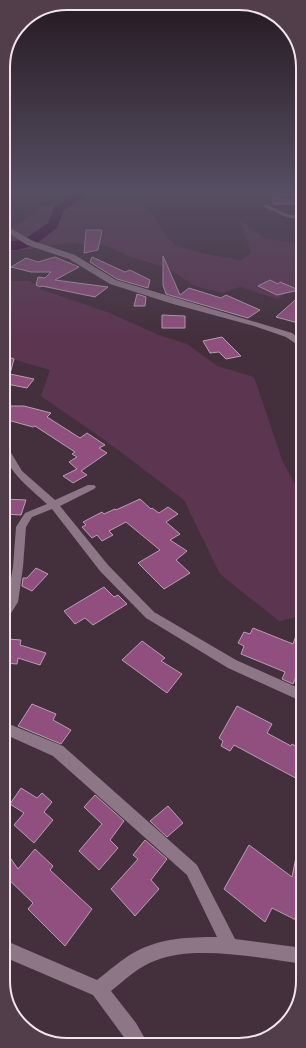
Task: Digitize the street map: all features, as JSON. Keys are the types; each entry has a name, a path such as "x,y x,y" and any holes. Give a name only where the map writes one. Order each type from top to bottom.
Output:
{"street":[{"path":"25,240 72,257 113,282 128,288 257,324 289,335 296,340"},
{"path":"10,458 19,473 54,505 104,568 150,615 232,664 296,693"},
{"path":"10,605 12,602 17,574 21,527 28,515 54,505 91,487"},
{"path":"10,731 58,751 192,870 230,946"},
{"path":"99,989 142,958 169,948 230,946 296,955"},
{"path":"10,951 99,989 135,1038"}],"shaded area":[{"path":"10,240 170,240 181,247 198,252 241,260 251,253 246,240 275,240 296,244 296,286 278,299 240,287 222,293 195,286 167,268 128,256 107,246 69,243 10,252"},
{"path":"10,281 30,281 40,289 110,313 156,334 187,344 217,366 254,377 282,460 296,487 296,617 279,621 220,574 184,500 109,443 41,396 50,370 12,359 10,355"}],"building":[{"path":"85,240 100,240 98,250 84,253"},
{"path":"163,256 180,295 189,288 221,298 226,295 260,310 248,318 166,294 163,285"},
{"path":"55,257 79,267 55,280 108,287 95,297 42,286 40,287 36,285 38,277 45,278 51,272 31,272 11,267 26,258 38,262"},
{"path":"92,257 125,272 130,270 150,280 148,288 117,279 90,262"},
{"path":"270,280 278,284 280,282 296,289 296,291 277,295 258,286"},
{"path":"137,294 146,297 145,306 134,306"},
{"path":"296,299 296,322 276,317"},
{"path":"162,315 185,316 185,328 162,328"},
{"path":"222,337 241,356 226,359 219,352 210,353 203,341"},
{"path":"10,358 14,359 10,374"},
{"path":"10,374 34,379 27,388 10,385"},
{"path":"10,406 24,406 51,413 47,417 80,438 87,433 105,445 99,448 107,453 81,471 87,475 73,483 63,476 77,469 69,462 77,457 72,454 75,452 35,426 33,427 10,421"},
{"path":"10,499 26,500 21,515 10,514"},
{"path":"140,499 151,509 152,508 159,513 168,507 178,514 166,522 180,534 170,540 187,551 176,560 190,573 164,589 138,563 160,550 126,522 109,531 113,535 102,541 97,535 92,538 82,527 86,525 83,522 102,512 104,514 115,509 116,510"},
{"path":"36,568 48,574 32,591 22,586 23,578 27,578"},
{"path":"104,587 114,597 118,595 127,604 93,625 85,618 75,624 64,611"},
{"path":"253,628 293,644 296,636 296,677 293,684 282,679 285,672 241,654 244,646 238,643 244,632 250,634"},
{"path":"10,639 21,640 20,645 46,653 40,665 18,658 17,664 10,663"},
{"path":"142,641 165,658 161,661 182,674 167,693 122,660"},
{"path":"32,704 56,714 53,720 71,730 61,744 18,726"},
{"path":"237,706 272,724 267,733 291,746 292,744 296,746 296,778 234,745 230,751 221,746 223,741 219,738"},
{"path":"21,788 37,798 42,793 52,802 44,812 53,820 34,843 14,825 24,813 10,804"},
{"path":"95,795 124,821 110,840 118,848 99,870 79,851 102,824 84,807"},
{"path":"168,806 183,823 167,837 150,821"},
{"path":"145,840 167,859 151,880 159,889 135,916 111,889 138,859 133,855"},
{"path":"249,845 292,877 296,857 296,920 272,908 265,922 224,889"},
{"path":"35,849 53,866 50,870 92,909 65,946 28,909 33,903 10,881 10,858 18,869"}],"waterway":[{"path":"10,246 28,243 32,240"}]}
